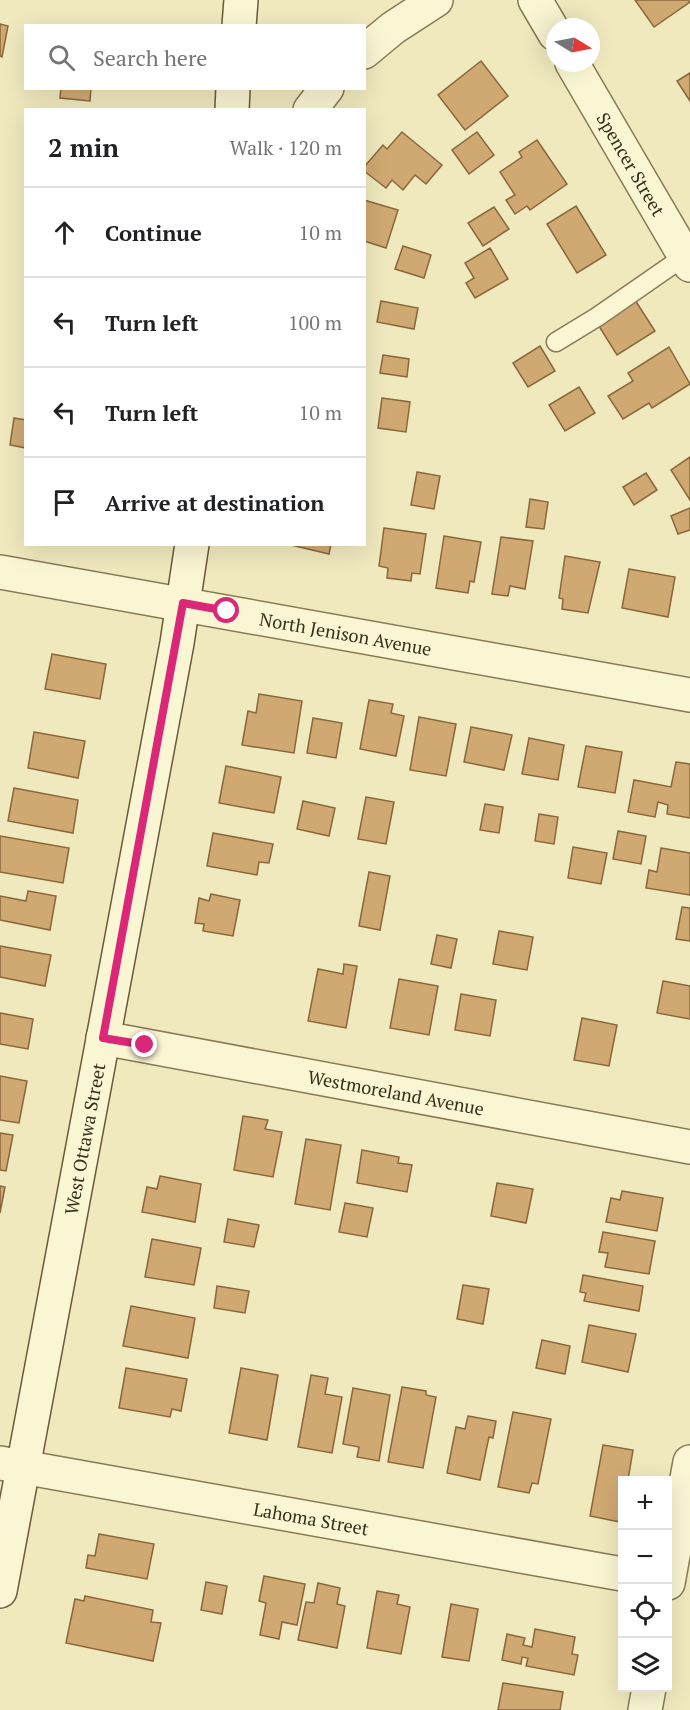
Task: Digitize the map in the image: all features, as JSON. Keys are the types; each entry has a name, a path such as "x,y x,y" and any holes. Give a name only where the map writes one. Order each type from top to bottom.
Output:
{"street":[{"path":"239,24 241,0"},
{"path":"366,50 393,28 436,0"},
{"path":"535,0 546,19"},
{"name":"Spencer Street","path":"577,72 687,261"},
{"path":"232,108 233,90"},
{"path":"312,108 325,90"},
{"name":"West Ottawa Street","path":"0,1591 11,1465 103,1038 192,546"},
{"name":"North Jenison Avenue","path":"0,572 690,695"},
{"name":"Westmoreland Avenue","path":"103,1038 690,1147"},
{"path":"672,1561 690,1462"},
{"name":"Lahoma Street","path":"11,1465 618,1573"},
{"path":"645,1710 648,1692"}],"lane":[{"path":"556,342 687,261"}],"building":[{"path":"635,0 688,0 690,2 654,27"},
{"path":"0,24 8,26 2,57 0,56"},
{"path":"481,61 508,96 465,130 438,95"},
{"path":"690,73 690,101 677,81"},
{"path":"61,90 91,90 90,101 60,98"},
{"path":"402,132 442,165 426,184 415,175 403,190 392,180 386,188 366,173 366,165 383,145 387,149"},
{"path":"477,132 494,155 469,174 452,150"},
{"path":"537,140 567,184 530,210 527,206 515,214 506,200 515,195 500,172 522,157 519,152"},
{"path":"366,201 398,210 386,248 366,242"},
{"path":"576,206 606,255 577,273 547,224"},
{"path":"494,207 509,229 483,246 468,223"},
{"path":"403,246 431,255 424,278 395,269"},
{"path":"490,248 508,279 475,298 466,283 474,278 465,263"},
{"path":"635,300 655,331 617,355 597,323"},
{"path":"381,301 418,308 414,329 377,322"},
{"path":"540,346 555,371 528,387 513,363"},
{"path":"669,347 690,384 652,408 649,403 623,419 608,396 633,381 628,373"},
{"path":"383,355 409,359 407,377 380,373"},
{"path":"579,387 595,413 565,431 549,405"},
{"path":"382,398 410,402 406,432 378,428"},
{"path":"14,418 24,420 24,448 10,445"},
{"path":"690,457 690,500 671,470"},
{"path":"417,472 440,476 434,509 411,505"},
{"path":"646,473 657,490 634,505 623,487"},
{"path":"530,499 548,502 544,529 526,527"},
{"path":"690,508 690,530 678,534 671,516"},
{"path":"384,528 426,534 420,574 412,573 411,581 387,578 388,568 379,566"},
{"path":"444,536 481,542 474,582 470,581 468,593 436,588"},
{"path":"501,537 533,541 525,589 510,586 508,596 492,594"},
{"path":"295,546 331,546 329,554"},
{"path":"565,556 600,562 588,613 562,609 563,599 559,598"},
{"path":"629,569 675,577 668,617 622,608"},
{"path":"52,654 106,664 100,699 45,689"},
{"path":"259,694 302,701 294,753 242,745 248,711 256,713"},
{"path":"369,700 393,704 391,713 404,716 396,756 360,749"},
{"path":"419,717 456,724 446,776 410,770"},
{"path":"313,718 342,723 336,758 307,753"},
{"path":"471,727 512,735 504,770 464,762"},
{"path":"34,732 85,741 78,778 28,768"},
{"path":"529,738 564,745 558,780 522,774"},
{"path":"586,746 622,752 615,793 578,787"},
{"path":"676,762 690,764 690,818 667,814 668,805 658,802 655,817 628,812 634,780 671,787"},
{"path":"226,766 281,777 274,813 219,803"},
{"path":"14,788 78,800 73,833 8,821"},
{"path":"366,797 394,802 386,844 358,839"},
{"path":"303,801 335,808 329,836 297,829"},
{"path":"485,804 503,807 499,833 480,830"},
{"path":"539,814 558,817 554,844 535,841"},
{"path":"618,831 646,836 641,864 613,859"},
{"path":"213,833 273,844 269,863 259,862 257,875 207,866"},
{"path":"0,836 69,848 63,883 0,872"},
{"path":"573,847 607,853 601,884 568,878"},
{"path":"661,848 690,853 690,895 646,888 649,870 657,872"},
{"path":"369,872 390,876 380,930 359,926"},
{"path":"28,891 56,896 50,930 0,920 0,896 26,901"},
{"path":"211,894 240,900 233,936 203,931 204,924 195,923 199,898 209,901"},
{"path":"682,907 690,908 690,941 676,939"},
{"path":"499,931 533,937 527,970 493,964"},
{"path":"437,935 457,939 451,968 431,964"},
{"path":"0,946 51,955 45,986 0,977"},
{"path":"344,964 357,966 346,1028 308,1021 318,969 343,974"},
{"path":"399,979 438,986 429,1035 390,1028"},
{"path":"663,981 690,986 690,1019 657,1013"},
{"path":"461,994 496,1000 490,1036 455,1030"},
{"path":"0,1013 33,1019 28,1049 0,1044"},
{"path":"582,1018 617,1025 609,1066 574,1060"},
{"path":"0,1076 27,1081 19,1123 0,1120"},
{"path":"243,1116 268,1120 265,1129 282,1132 273,1177 234,1170"},
{"path":"0,1133 13,1135 6,1171 0,1170"},
{"path":"306,1139 341,1145 330,1210 295,1204"},
{"path":"362,1150 399,1157 398,1163 412,1165 407,1192 357,1183"},
{"path":"160,1176 201,1184 195,1222 142,1212 147,1187 157,1189"},
{"path":"497,1183 533,1189 526,1223 491,1216"},
{"path":"0,1186 5,1187 0,1213"},
{"path":"622,1191 663,1198 657,1231 606,1222 611,1198 620,1200"},
{"path":"345,1203 373,1208 367,1237 339,1232"},
{"path":"228,1219 259,1225 254,1247 224,1242"},
{"path":"603,1232 655,1241 649,1274 605,1267 608,1253 599,1252"},
{"path":"152,1239 201,1248 194,1285 145,1277"},
{"path":"583,1275 643,1286 639,1311 584,1301 586,1293 580,1292"},
{"path":"463,1285 489,1289 483,1324 457,1319"},
{"path":"217,1286 249,1291 245,1313 214,1308"},
{"path":"131,1306 195,1318 188,1358 123,1346"},
{"path":"589,1325 636,1334 628,1372 582,1362"},
{"path":"542,1340 570,1346 565,1374 536,1368"},
{"path":"126,1368 187,1379 181,1411 172,1409 170,1417 119,1408"},
{"path":"241,1368 278,1375 267,1440 229,1433"},
{"path":"311,1375 328,1378 325,1394 342,1397 332,1453 298,1447"},
{"path":"402,1387 426,1391 426,1395 436,1397 423,1468 388,1462"},
{"path":"353,1388 390,1395 379,1461 357,1457 359,1447 343,1444"},
{"path":"513,1412 551,1419 538,1484 532,1483 529,1493 498,1487"},
{"path":"468,1416 496,1421 493,1438 489,1437 480,1480 447,1473 456,1427 465,1429"},
{"path":"603,1445 633,1450 629,1476 618,1476 618,1522 590,1516"},
{"path":"99,1534 154,1544 147,1579 86,1568 88,1555 95,1556"},
{"path":"264,1576 305,1584 297,1625 282,1622 279,1639 260,1635 266,1603 259,1601"},
{"path":"206,1582 227,1586 222,1614 201,1610"},
{"path":"318,1583 340,1588 337,1604 345,1606 337,1648 298,1640 306,1602 314,1603"},
{"path":"377,1591 399,1595 397,1604 410,1607 401,1654 367,1648"},
{"path":"85,1596 153,1610 151,1622 161,1623 153,1661 66,1643 75,1599 84,1601"},
{"path":"451,1604 478,1609 469,1661 442,1657"},
{"path":"535,1629 575,1637 572,1654 578,1655 574,1675 526,1666 528,1658 522,1657 521,1664 502,1660 507,1634 525,1638 523,1645 532,1647"},
{"path":"503,1683 563,1692 560,1710 498,1710"}],"route":[{"path":"145,1045 103,1038 183,603 227,611"}]}
